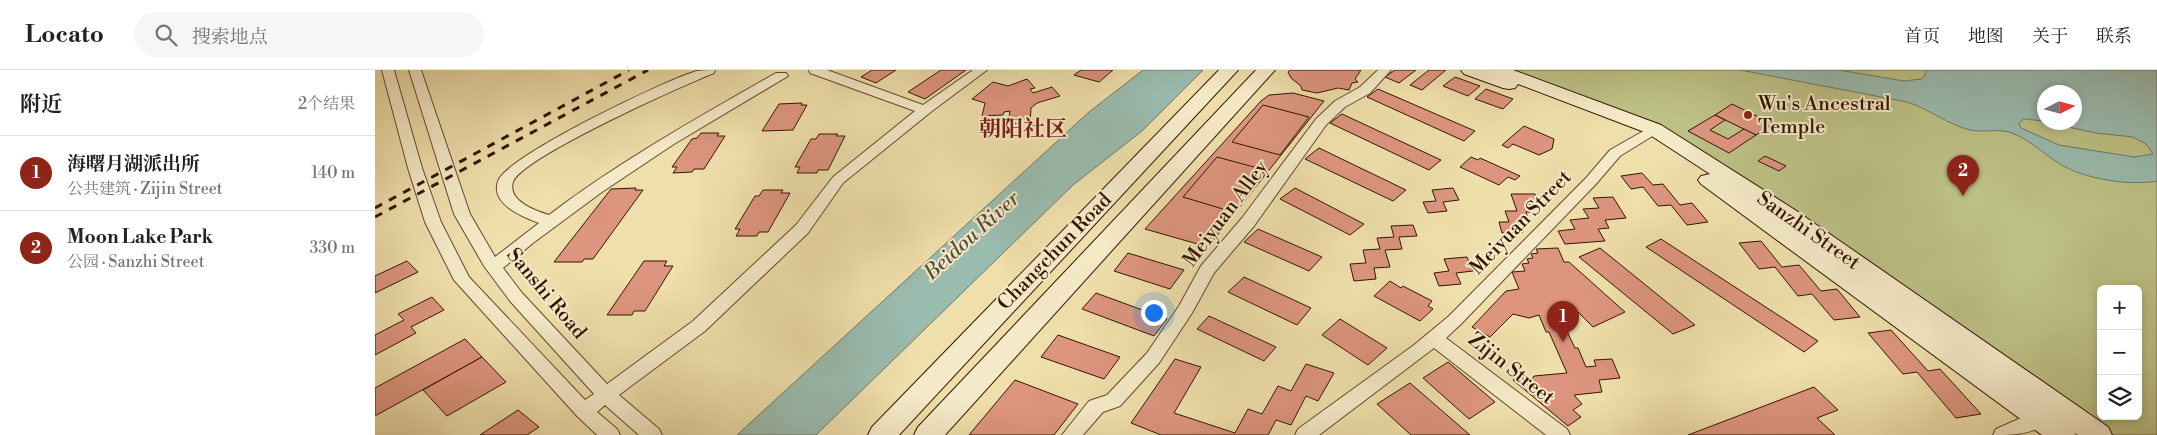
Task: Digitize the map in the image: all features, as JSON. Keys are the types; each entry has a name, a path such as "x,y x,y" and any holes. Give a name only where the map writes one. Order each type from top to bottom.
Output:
{"main road":[{"name":"Changchun Road","path":"881,435 1229,70"},
{"name":"Changchun Road","path":"928,435 1266,70"},
{"name":"Sanzhi Street","path":"1470,70 1647,134 1687,166 2062,435"},
{"name":"Sanzhi Street","path":"1496,70 1647,134 1787,215 2097,435"}],"street":[{"path":"388,70 415,168 433,222 462,280 584,411 610,435"},
{"name":"Sanshi Road","path":"415,70 462,214 494,267 516,297 606,395 652,435"},
{"path":"551,221 521,210 510,199 505,190 506,179 513,170 551,146 644,98 709,70"},
{"path":"815,70 925,110"},
{"path":"584,411 699,326 802,229 838,180 925,110 981,70"},
{"name":"Meiyuan Alley","path":"1072,435 1096,406 1113,401 1153,358 1186,309 1207,270 1249,222 1321,122 1339,104 1365,90 1385,70"},
{"path":"494,267 551,221 618,173 677,135 781,76"},
{"name":"Meiyuan Street","path":"1305,435 1434,338 1470,305 1591,181 1615,153 1647,134"},
{"name":"Zijin Street","path":"1434,338 1560,435"},
{"path":"2003,435 2039,418"}],"green space":[{"path":"1506,70 2157,70 2157,435 2110,435 1875,265 1662,127"}],"water":[{"name":"Beidou River","path":"1143,70 1203,70 1142,131 1073,185 816,435 737,435 1089,112"},
{"path":"1740,70 1839,70 1904,81 1921,79 1925,76 1926,70 2157,70 2157,181 2120,182 2081,174 2060,164 2031,143 2012,133 1962,128 1907,102"}],"building":[{"path":"872,70 896,70 876,83 861,77"},
{"path":"941,70 966,70 925,99 908,92"},
{"path":"1081,70 1113,70 1099,82 1074,75"},
{"path":"1290,70 1361,70 1355,79 1358,82 1352,83 1349,90 1338,88 1317,93 1302,90 1301,86 1291,78 1288,72"},
{"path":"1395,70 1416,70 1399,83 1385,77"},
{"path":"1429,70 1446,70 1422,90 1410,85"},
{"path":"1455,77 1480,86 1468,96 1443,86"},
{"path":"1027,79 1035,88 1030,89 1033,93 1052,87 1060,96 1037,103 1031,108 1030,123 1008,124 1010,111 1004,112 1003,115 982,116 985,103 972,99 993,82 1008,86"},
{"path":"1378,89 1475,131 1464,141 1367,97"},
{"path":"1486,89 1513,99 1503,109 1475,99"},
{"path":"1293,93 1324,101 1208,247 1145,229 1261,101 1269,95"},
{"path":"802,103 801,105 807,105 793,130 762,131 779,104"},
{"path":"1732,104 1773,124 1756,135 1715,115"},
{"path":"1263,105 1309,117 1280,155 1232,142"},
{"path":"1342,114 1441,160 1429,170 1330,123"},
{"path":"1715,115 1725,120 1710,130 1728,139 1744,129 1756,135 1729,153 1688,131"},
{"path":"1524,126 1554,139 1552,149 1539,155 1513,144 1508,148 1502,145"},
{"path":"701,133 719,133 717,136 725,136 704,169 673,173 677,167 672,167 692,139 697,138"},
{"path":"819,134 845,136 828,170 818,170 817,173 797,173 800,167 795,167 811,139 816,139"},
{"path":"1319,148 1406,190 1393,201 1305,159"},
{"path":"1765,156 1786,166 1779,171 1758,161"},
{"path":"1217,157 1265,170 1233,212 1183,197"},
{"path":"1471,157 1478,160 1480,158 1520,176 1515,180 1508,177 1499,185 1460,167"},
{"path":"1642,173 1653,185 1663,184 1680,205 1692,203 1708,222 1687,225 1671,205 1658,206 1643,187 1631,189 1621,176"},
{"path":"636,188 635,190 643,190 593,259 584,259 582,262 554,262 611,189"},
{"path":"1295,188 1364,224 1350,235 1280,199"},
{"path":"1453,188 1459,200 1443,202 1447,211 1428,213 1423,202 1436,201 1432,190"},
{"path":"763,190 783,190 781,193 790,193 768,232 759,232 757,236 736,236 740,229 735,229 755,196 759,196"},
{"path":"1511,194 1535,194 1539,203 1529,204 1533,212 1526,212 1529,221 1518,221 1523,232 1502,233 1499,222 1509,222 1505,211 1517,211"},
{"path":"1613,197 1626,218 1605,220 1609,228 1598,229 1605,241 1565,244 1558,231 1575,229 1570,220 1589,218 1583,209 1599,208 1593,198"},
{"path":"1413,225 1417,236 1399,237 1402,249 1385,250 1390,267 1374,268 1376,279 1354,281 1350,264 1366,263 1363,250 1380,249 1377,238 1394,237 1391,226"},
{"path":"1258,229 1322,257 1309,271 1244,242"},
{"path":"1661,239 1818,341 1804,352 1646,247"},
{"path":"1761,241 1782,267 1799,265 1821,291 1837,289 1860,317 1834,320 1812,294 1798,296 1775,267 1759,269 1739,243"},
{"path":"1558,248 1564,262 1569,262 1625,312 1593,327 1572,306 1556,309 1575,348 1578,348 1586,367 1596,366 1594,360 1612,359 1620,378 1599,380 1602,392 1574,395 1582,404 1573,410 1581,417 1568,426 1513,380 1519,375 1530,382 1534,376 1567,373 1549,332 1546,332 1539,315 1529,318 1513,314 1490,337 1472,327 1506,291 1519,289 1512,272 1525,271 1522,264 1529,263 1527,259 1533,258 1531,254 1538,253 1536,249"},
{"path":"1600,248 1695,325 1673,334 1579,257"},
{"path":"1128,253 1184,270 1170,289 1114,271"},
{"path":"1467,257 1473,271 1456,273 1461,284 1439,286 1434,273 1449,271 1444,259"},
{"path":"407,261 418,272 375,293 375,276"},
{"path":"644,261 667,261 664,266 673,266 645,311 634,311 632,315 607,315"},
{"path":"1244,277 1311,308 1297,325 1228,292"},
{"path":"1390,281 1401,288 1403,286 1432,301 1428,306 1433,309 1420,321 1374,296"},
{"path":"1096,293 1167,319 1154,336 1082,309"},
{"path":"432,297 444,310 411,327 416,333 375,355 375,335 404,320 398,314"},
{"path":"1209,316 1276,347 1264,361 1197,329"},
{"path":"1340,319 1387,348 1368,365 1322,335"},
{"path":"1891,330 1928,371 1940,369 1981,414 1956,418 1917,372 1903,374 1868,333"},
{"path":"1058,335 1120,357 1104,379 1041,357"},
{"path":"465,339 482,357 375,416 375,388"},
{"path":"482,357 506,382 447,416 423,390"},
{"path":"1175,359 1201,367 1174,413 1235,433 1248,409 1262,414 1278,386 1291,391 1306,364 1334,373 1318,401 1306,396 1291,425 1276,420 1268,435 1161,435 1131,423"},
{"path":"1448,362 1495,402 1469,419 1423,378"},
{"path":"1015,380 1078,404 1054,435 969,435"},
{"path":"1410,383 1470,435 1411,435 1377,404"},
{"path":"1814,387 1838,410 1817,418 1835,435 1688,435"},
{"path":"518,410 539,427 527,435 480,435"}],"railway":[{"path":"375,208 629,70"},
{"path":"375,217 648,70"}],"place":[{"name":"Wu's Ancestral Temple","path":"1748,115"},
{"name":"Moon Lake Park","path":"1963,196"},
{"name":"海曙月湖派出所","path":"1563,342"}],"district":[{"name":"朝阳社区","path":"1023,129"}]}
